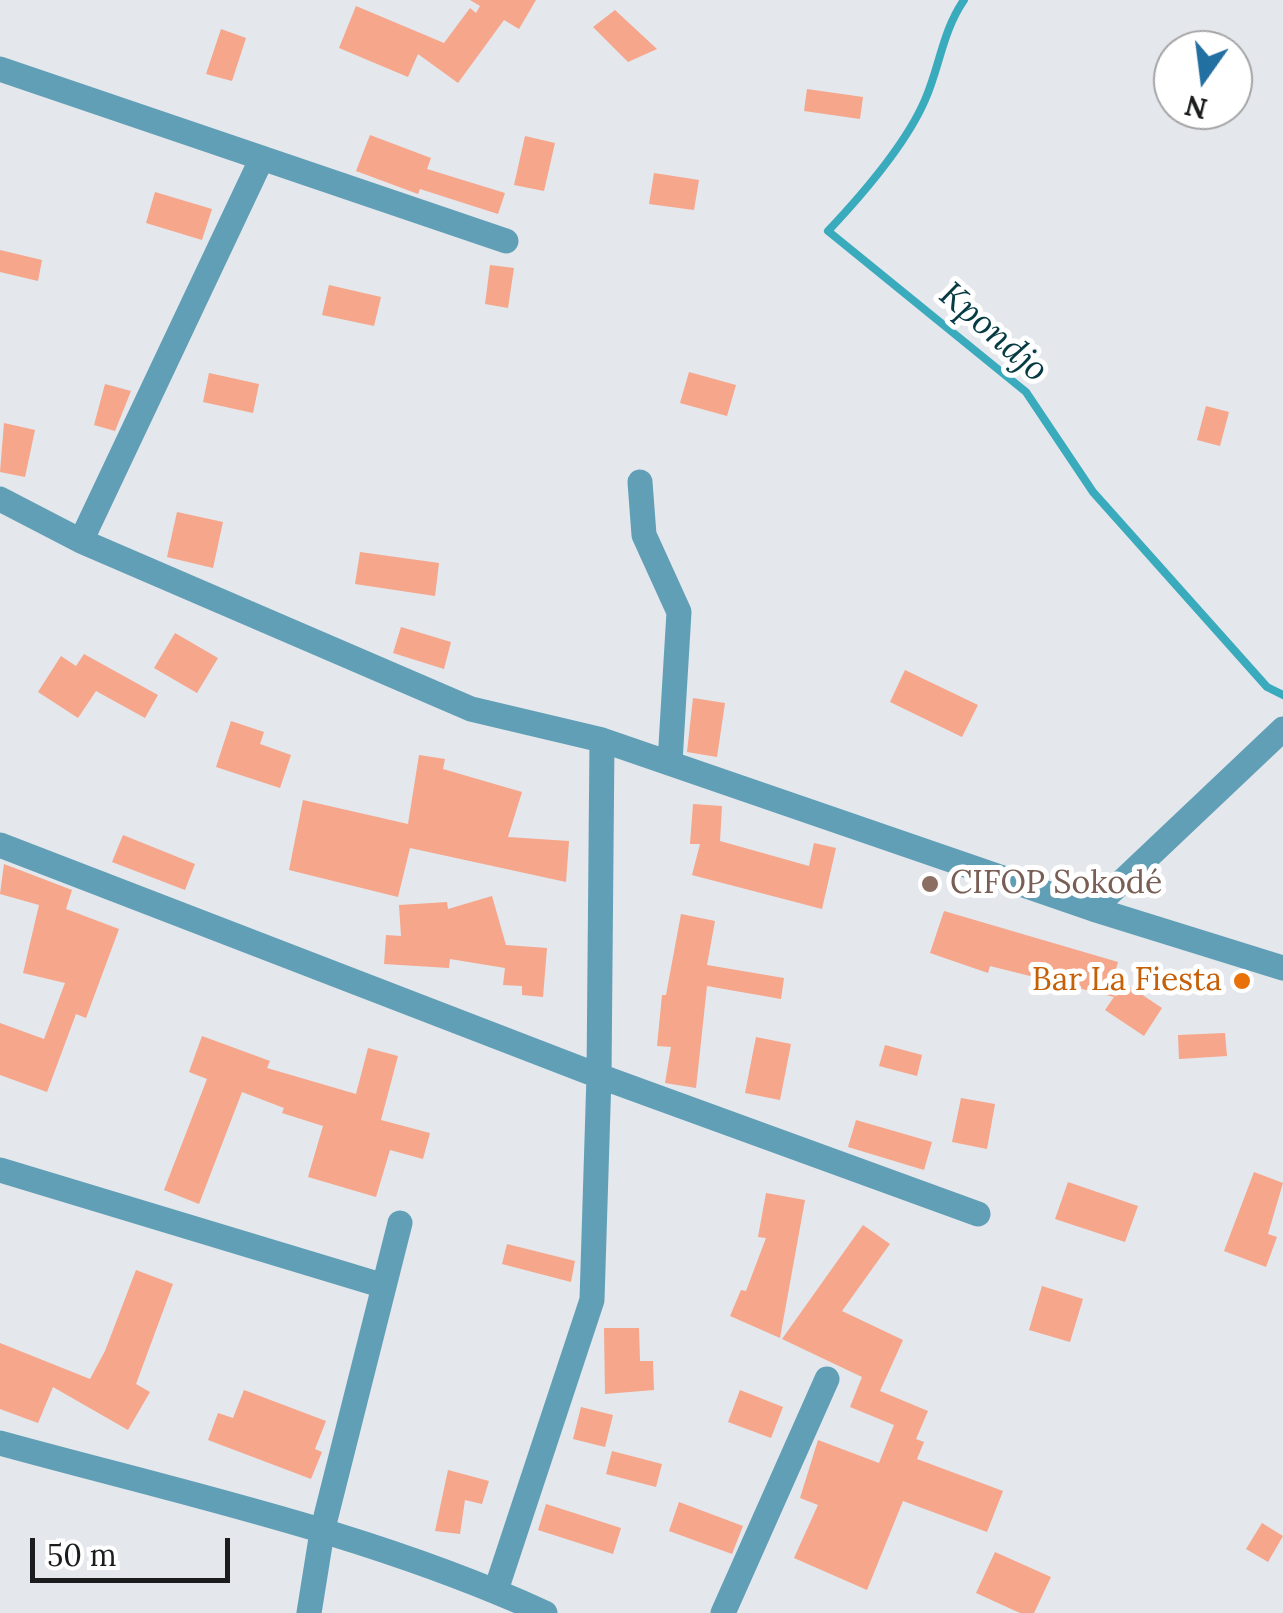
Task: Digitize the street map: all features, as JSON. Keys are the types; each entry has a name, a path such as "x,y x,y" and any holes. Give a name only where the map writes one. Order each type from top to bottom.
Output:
{"street":[{"path":"0,69 506,240"},
{"path":"81,542 262,158"},
{"path":"640,482 644,536 679,612 670,762"},
{"path":"0,500 81,542 471,708 602,740 1093,909 1283,968"},
{"path":"1093,909 1278,733"},
{"path":"496,1590 592,1300 602,740"},
{"path":"0,846 599,1076 978,1214"},
{"path":"0,1170 384,1286"},
{"path":"309,1613 322,1532 400,1223"},
{"path":"723,1613 827,1379"},
{"path":"0,1444 322,1532 496,1590 546,1613"}],"building":[{"path":"470,0 536,0 519,29 504,20 458,83 418,54 408,77 339,48 356,6 444,43 470,8 476,13 480,6"},
{"path":"615,10 657,49 628,62 593,27"},
{"path":"221,29 246,38 232,81 206,74"},
{"path":"807,89 863,97 860,119 804,111"},
{"path":"370,135 431,158 427,169 505,193 498,214 420,189 418,194 356,171"},
{"path":"525,136 555,143 544,191 514,185"},
{"path":"654,173 699,180 694,210 649,204"},
{"path":"155,192 212,209 202,240 146,223"},
{"path":"0,250 42,260 38,281 0,272"},
{"path":"490,265 514,268 508,308 485,304"},
{"path":"329,285 381,297 374,326 322,315"},
{"path":"689,372 736,385 727,416 680,403"},
{"path":"209,373 259,384 253,413 203,402"},
{"path":"105,384 131,391 115,431 94,425"},
{"path":"1206,406 1229,412 1220,446 1197,440"},
{"path":"4,423 35,430 25,477 0,472"},
{"path":"177,512 223,522 213,568 167,557"},
{"path":"360,552 439,563 435,596 355,584"},
{"path":"401,627 451,642 444,669 393,653"},
{"path":"175,633 218,658 197,693 154,668"},
{"path":"84,654 158,695 145,718 96,691 78,718 38,692 61,656 76,666"},
{"path":"905,670 978,705 962,737 890,702"},
{"path":"693,698 725,703 717,757 687,752"},
{"path":"231,721 264,732 260,744 291,755 280,788 216,767"},
{"path":"419,755 445,759 443,769 522,792 508,837 569,841 566,882 410,848 398,897 289,870 303,800 408,824"},
{"path":"693,804 722,806 720,841 809,866 814,843 836,848 822,909 692,875 700,844 690,844"},
{"path":"123,835 195,864 185,890 112,862"},
{"path":"4,864 72,890 66,909 119,929 86,1018 76,1014 47,1092 0,1075 0,1023 44,1039 65,983 23,973 39,905 0,894"},
{"path":"492,896 506,945 547,948 543,997 522,995 522,986 503,985 505,968 450,959 449,968 384,964 386,935 401,936 399,905 447,902 448,909"},
{"path":"944,911 1118,962 1114,976 1162,1008 1144,1036 1105,1010 1114,997 990,966 988,973 930,953"},
{"path":"681,914 715,921 707,965 784,978 781,999 707,986 696,1088 665,1083 671,1047 657,1046 662,995 666,995"},
{"path":"1225,1033 1227,1056 1179,1059 1178,1035"},
{"path":"202,1036 270,1061 267,1068 356,1094 368,1048 398,1056 381,1120 430,1133 423,1159 390,1150 376,1197 308,1177 323,1126 282,1113 284,1108 242,1092 199,1204 164,1190 207,1079 189,1072"},
{"path":"756,1037 791,1044 780,1100 745,1093"},
{"path":"885,1045 922,1055 917,1076 879,1066"},
{"path":"961,1098 995,1104 987,1149 952,1142"},
{"path":"856,1120 932,1142 924,1170 848,1147"},
{"path":"1254,1172 1283,1183 1268,1234 1277,1237 1266,1267 1224,1251"},
{"path":"1068,1182 1138,1206 1125,1242 1055,1219"},
{"path":"766,1193 805,1200 780,1338 730,1316 741,1290 746,1291 766,1238 758,1237"},
{"path":"863,1225 890,1244 842,1311 903,1340 880,1391 928,1411 916,1439 924,1442 917,1459 1003,1491 987,1532 903,1501 867,1590 794,1558 818,1505 800,1498 818,1440 879,1463 894,1425 850,1407 862,1377 782,1339"},
{"path":"507,1244 575,1261 571,1282 502,1264"},
{"path":"136,1270 173,1284 136,1384 150,1392 128,1430 53,1387 38,1423 0,1409 0,1343 90,1379"},
{"path":"1042,1286 1083,1299 1070,1342 1029,1330"},
{"path":"604,1328 639,1328 640,1361 653,1361 654,1390 605,1394"},
{"path":"244,1390 326,1421 315,1449 322,1452 311,1479 208,1440 218,1413 233,1418"},
{"path":"740,1390 783,1407 771,1438 728,1422"},
{"path":"581,1407 613,1415 605,1447 573,1439"},
{"path":"612,1451 662,1464 656,1487 606,1474"},
{"path":"448,1470 489,1481 482,1504 465,1500 460,1534 435,1531"},
{"path":"679,1502 743,1526 732,1554 669,1531"},
{"path":"546,1504 621,1528 613,1554 538,1530"},
{"path":"1262,1523 1283,1536 1268,1562 1246,1549"},
{"path":"995,1552 1051,1577 1034,1613 1020,1613 976,1593"}],"waterway":[{"name":"Kpondjo","path":"964,0 951,24 917,117 882,169 828,231 1026,392 1093,492 1267,687 1283,695"}],"place":[{"name":"CIFOP Sokodé","path":"930,884"},
{"name":"Bar La Fiesta","path":"1242,981"}]}
